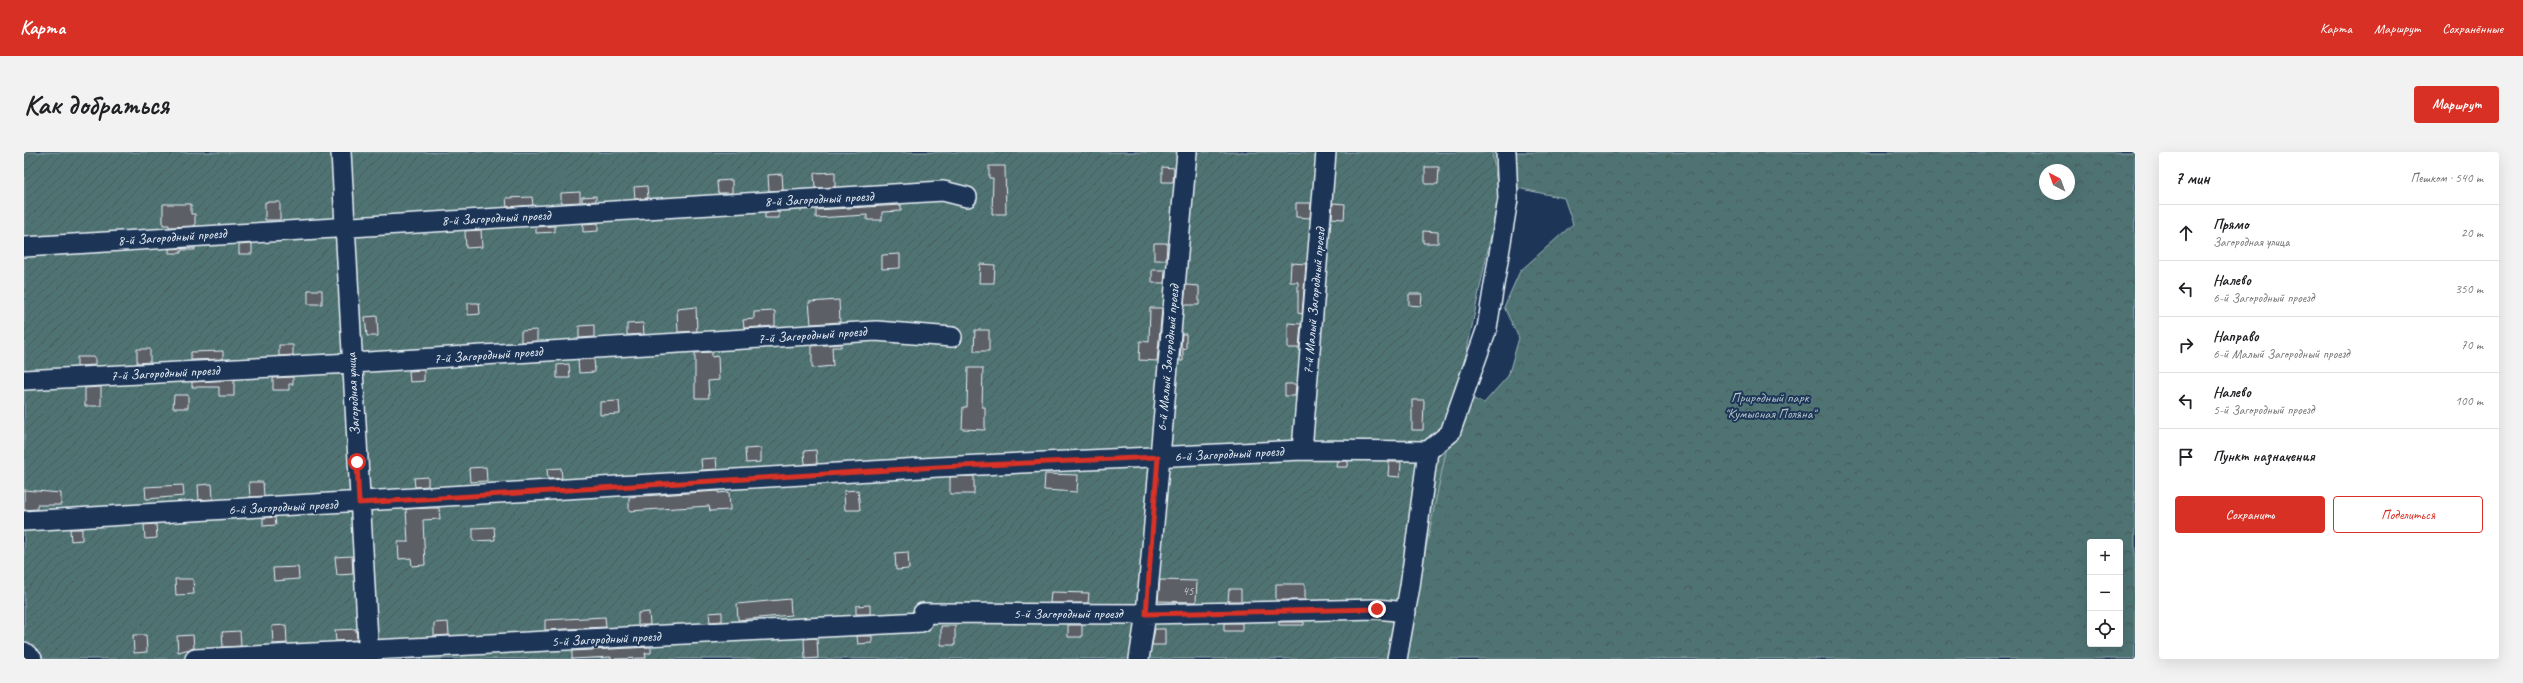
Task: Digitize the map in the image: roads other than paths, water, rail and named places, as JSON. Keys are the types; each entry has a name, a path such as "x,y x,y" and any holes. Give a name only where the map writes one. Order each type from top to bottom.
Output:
{"street":[{"name":"Загородная улица","path":"341,152 368,655"},
{"name":"6-й Малый Загородный проезд","path":"1139,659 1146,614 1158,457 1187,152"},
{"name":"7-й Малый Загородный проезд","path":"1302,450 1326,152"},
{"path":"1397,659 1406,612 1428,451 1450,433 1487,328 1508,199 1506,152"},
{"name":"8-й Загородный проезд","path":"24,247 344,226 943,191 967,197"},
{"name":"7-й Загородный проезд","path":"24,380 352,364 876,331 952,338"},
{"name":"6-й Загородный проезд","path":"24,521 359,503 938,467 1302,450 1428,451"},
{"name":"5-й Загородный проезд","path":"194,659 368,655 922,618 1377,609 1406,612"},
{"path":"24,652 32,659"}],"park label":[{"name":"Природный парк \"Кумысная Поляна\"","path":"1770,406"}]}
